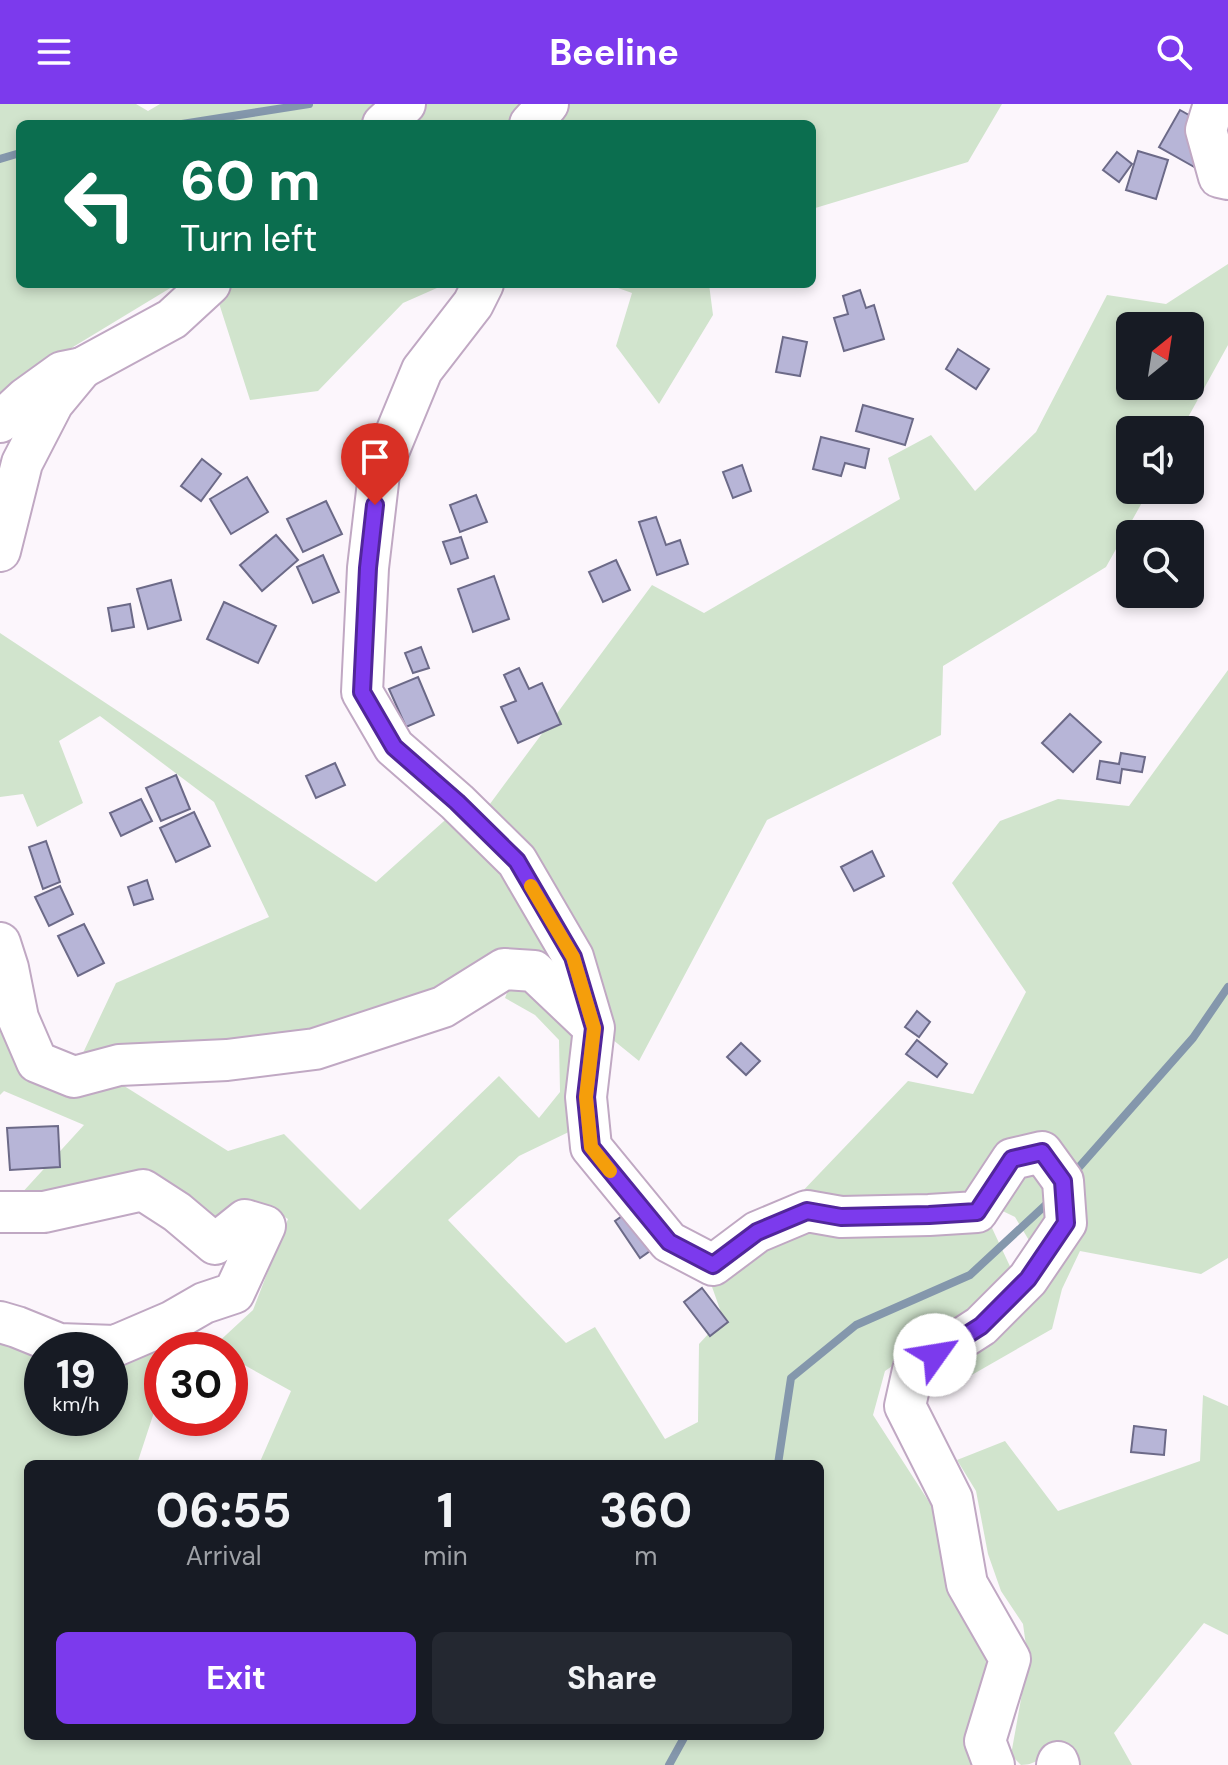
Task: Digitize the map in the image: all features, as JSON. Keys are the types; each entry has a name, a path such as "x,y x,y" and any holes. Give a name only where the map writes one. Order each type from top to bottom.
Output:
{"street":[{"path":"387,120 405,104"},
{"path":"534,120 548,104"},
{"path":"1214,104 1206,130 1219,177 1228,179"},
{"path":"0,422 62,372 82,368 172,319 206,288"},
{"path":"481,288 473,304 422,370 379,474 368,568 362,692 394,747 457,802 517,861 573,957 594,1028 586,1097 591,1147 669,1242 713,1265 757,1232 807,1211 841,1217 977,1212 1012,1159 1042,1152 1063,1181 1066,1223 1028,1279 981,1326 913,1370 905,1406 952,1499 967,1584 1010,1659 985,1741 994,1765"},
{"path":"0,551 22,463 53,403 82,368"},
{"path":"0,943 18,1018 37,1062 74,1077 119,1065 227,1060 315,1049 443,1007 504,969 534,971 594,1028"},
{"path":"0,1212 44,1212 143,1190 177,1212 215,1244 245,1220 265,1226 234,1293 204,1303 171,1322 115,1346 59,1344 0,1322"}],"green space":[{"path":"0,104 136,104 148,111 160,104 389,104 370,120 16,120 16,288 170,288 73,347 0,409"},
{"path":"422,104 538,104 524,120 404,120"},
{"path":"559,104 1002,104 968,162 816,208 816,120 544,120"},
{"path":"1228,264 1228,345 1204,388 1204,312 1116,312 1116,400 1198,400 1189,416 1116,416 1116,504 1141,504 1132,520 1116,520 1116,549 1106,567 943,666 941,735 767,820 639,1061 602,1031 484,812 652,585 704,613 900,499 888,458 931,435 975,491 1036,432 1107,295 1166,304"},
{"path":"227,288 437,288 403,303 318,391 250,400 217,297"},
{"path":"618,288 710,288 713,315 659,404 616,346 632,293"},
{"path":"0,633 376,882 453,813 511,872 568,963 539,963 313,1043 75,1070 116,983 269,917 214,802 100,716 59,741 83,803 37,827 23,794 0,797"},
{"path":"1228,670 1228,1258 1201,1274 1080,1251 1062,1289 1052,1329 949,1388 941,1370 1036,1252 1015,1217 982,1201 797,1197 908,1081 973,1094 1026,992 952,883 1000,821 1058,799 1129,806"},
{"path":"510,985 535,990 561,1017 576,1044 577,1128 519,1156 448,1220 566,1343 595,1327 665,1439 698,1422 699,1344 723,1318 711,1284 732,1265 810,1224 879,1237 964,1222 992,1228 1015,1277 885,1371 873,1415 933,1508 946,1569 993,1665 964,1745 974,1765 0,1765 0,1343 24,1352 24,1436 128,1436 128,1357 144,1352 146,1436 138,1460 24,1460 24,1740 824,1740 824,1460 261,1460 291,1391 248,1367 248,1332 229,1332 253,1310 288,1219 265,1205 249,1207 219,1225 91,1188 20,1195 84,1125 4,1091 0,1095 0,991 20,1072 74,1093 113,1079 228,1151 284,1134 360,1210 499,1076 539,1118 560,1092 559,1040 535,1015 505,998"},
{"path":"1203,1395 1228,1406 1228,1635 1204,1623 1114,1733 1132,1765 1073,1765 1057,1742 1037,1761 1021,1765 1011,1755 1028,1660 1023,1624 1001,1591 988,1554 976,1491 957,1460 1005,1441 1058,1511 1200,1461"}],"building":[{"path":"1180,110 1217,131 1196,168 1159,147"},
{"path":"1138,151 1168,160 1156,199 1126,190"},
{"path":"1117,152 1132,164 1119,182 1103,170"},
{"path":"860,290 866,308 874,305 884,339 844,351 834,318 848,314 843,296"},
{"path":"783,337 807,342 800,376 776,372"},
{"path":"958,349 989,369 976,389 946,369"},
{"path":"863,405 913,419 905,445 856,431"},
{"path":"821,437 869,449 865,468 845,463 841,476 813,469"},
{"path":"202,459 221,474 201,501 181,486"},
{"path":"742,465 751,491 733,498 723,472"},
{"path":"247,477 268,512 231,534 210,499"},
{"path":"476,495 487,522 460,532 450,505"},
{"path":"326,501 342,534 303,552 287,519"},
{"path":"656,517 666,545 680,540 688,564 657,575 639,522"},
{"path":"276,535 298,560 262,591 240,565"},
{"path":"461,537 468,558 451,564 443,542"},
{"path":"323,555 339,592 313,603 297,567"},
{"path":"616,560 630,590 603,602 589,572"},
{"path":"494,576 509,619 473,632 458,589"},
{"path":"171,580 181,620 148,629 137,589"},
{"path":"224,602 276,626 258,663 207,639"},
{"path":"130,604 134,627 112,631 108,608"},
{"path":"421,647 429,668 413,673 405,653"},
{"path":"519,668 529,689 542,683 561,724 518,743 501,707 516,701 504,675"},
{"path":"418,677 434,715 406,727 389,689"},
{"path":"1070,714 1101,742 1073,772 1042,743"},
{"path":"1121,753 1145,757 1142,772 1122,769 1120,783 1097,779 1100,761 1119,764"},
{"path":"335,763 345,785 316,798 306,776"},
{"path":"176,775 190,809 161,821 146,788"},
{"path":"141,799 152,821 121,836 110,813"},
{"path":"194,812 210,846 176,862 160,828"},
{"path":"46,841 60,882 43,889 29,847"},
{"path":"872,851 884,876 854,891 841,867"},
{"path":"147,880 153,899 134,905 128,887"},
{"path":"60,886 73,914 49,926 35,897"},
{"path":"84,924 104,963 78,976 58,936"},
{"path":"917,1011 930,1022 919,1037 905,1027"},
{"path":"917,1040 947,1064 937,1077 906,1054"},
{"path":"741,1043 760,1061 746,1075 727,1057"},
{"path":"58,1126 60,1167 10,1170 7,1128"},
{"path":"635,1207 660,1244 640,1258 615,1221"},
{"path":"702,1288 728,1322 710,1336 684,1302"},
{"path":"1134,1426 1166,1430 1164,1455 1131,1452"}],"waterway":[{"path":"207,120 309,104"},
{"path":"0,159 16,154"},
{"path":"1073,1174 1193,1038 1228,987"},
{"path":"779,1460 791,1378 856,1325 970,1275 1051,1200"},
{"path":"669,1765 683,1740"}],"slow traffic":[{"path":"531,886 573,957 594,1028 586,1097 591,1147 610,1171"}],"route":[{"path":"375,505 368,568 362,692 394,747 457,802 517,861 573,957 594,1028 586,1097 591,1147 669,1242 713,1265 757,1232 807,1211 841,1217 977,1212 1012,1159 1042,1152 1063,1181 1066,1223 1028,1279 981,1326 935,1355"}]}
